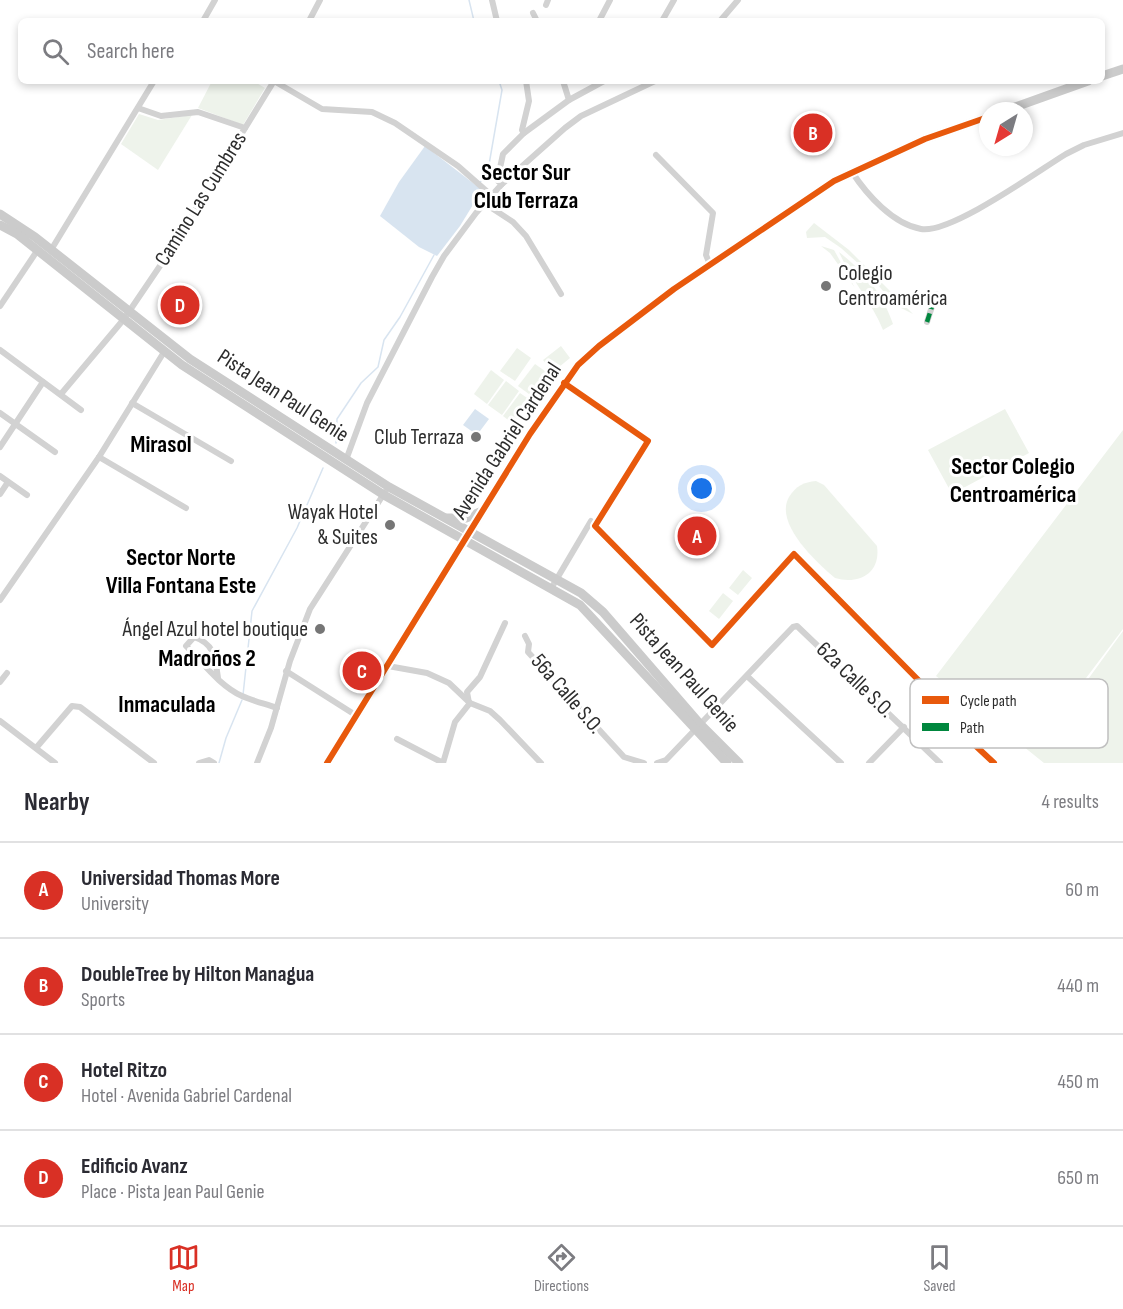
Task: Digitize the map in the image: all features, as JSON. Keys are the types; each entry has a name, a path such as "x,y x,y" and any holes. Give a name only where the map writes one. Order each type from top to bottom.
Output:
{"main road":[{"path":"1105,75 1123,69"},
{"path":"1029,102 1080,84"},
{"name":"Avenida Gabriel Cardenal","path":"327,763 482,511 564,383 599,346 710,266 852,172 925,139 979,120"},
{"path":"0,214 37,244 38,250"},
{"name":"Pista Jean Paul Genie","path":"0,214 51,250 169,350 357,478 442,517 467,536 558,578 581,593 603,612 727,763"},
{"path":"0,225 126,315"},
{"path":"38,250 44,250 77,271"},
{"name":"Pista Jean Paul Genie","path":"169,350 346,460 386,491 552,587 592,616 697,727 739,763"},
{"path":"299,440 339,461 346,460 357,478"},
{"path":"442,517 466,518 482,511"}],"street":[{"path":"205,18 215,0"},
{"path":"311,18 320,0"},
{"path":"492,0 496,18"},
{"path":"601,18 610,0"},
{"path":"664,18 674,0"},
{"path":"723,18 738,0"},
{"path":"533,13 536,18"},
{"path":"51,250 152,84"},
{"name":"Camino Las Cumbres","path":"63,392 126,315 186,228 272,84"},
{"path":"279,84 322,109 372,112 395,123 458,166 491,195"},
{"path":"524,133 522,130 529,92 527,84"},
{"path":"564,84 569,100"},
{"path":"502,184 498,181 503,154 524,133 569,100 597,84"},
{"path":"346,460 367,404 432,277 458,235 491,195 549,140 581,117 648,84"},
{"path":"138,108 161,116 198,112 245,128"},
{"path":"852,172 876,201 895,217 907,225 932,229 960,218 1066,154 1084,145 1123,133"},
{"path":"656,155 712,213 706,255 710,266"},
{"path":"484,203 513,222 526,236 561,294"},
{"path":"0,306 38,250"},
{"path":"927,322 936,294"},
{"path":"932,305 945,297"},
{"path":"0,350 43,382 63,392 81,410"},
{"path":"0,600 99,457 132,403 169,350"},
{"path":"0,447 43,382"},
{"path":"564,383 648,441 594,526 712,645 794,554 917,679"},
{"path":"132,403 231,461"},
{"path":"0,413 55,452"},
{"path":"99,457 186,507"},
{"path":"0,476 27,495"},
{"path":"0,494 8,482"},
{"path":"257,763 277,708 286,672 310,609 386,491"},
{"path":"552,587 591,521"},
{"path":"470,703 467,692 480,677 505,623"},
{"name":"62a Calle S.O.","path":"747,676 793,627 800,628 910,733"},
{"name":"56a Calle S.O.","path":"525,636 529,644 528,652 624,757"},
{"path":"218,678 214,652 206,641 194,637 186,646 218,678 244,697 277,708"},
{"path":"388,666 427,673 457,689 470,703 490,711 542,763"},
{"path":"286,672 357,716"},
{"path":"0,682 7,673"},
{"path":"657,763 666,760 747,676 841,763"},
{"path":"397,739 443,763 455,722 470,703"},
{"path":"36,748 72,706 80,708 154,763"},
{"path":"0,721 55,763"},
{"path":"869,763 904,727"},
{"name":"62a Calle S.O.","path":"925,748 940,763"},
{"path":"978,748 994,763"},
{"path":"618,763 624,757 644,763"},
{"path":"201,762 214,763"}],"shaded area":[{"path":"210,84 258,84 265,88 243,125 198,108"},
{"path":"139,114 158,120 192,115 158,170 121,144"},
{"path":"425,146 482,190 460,226 437,256 419,247 380,216 399,182"},
{"path":"814,223 849,250 913,314 893,304 869,273 841,248 825,237 807,238 806,232"},
{"path":"821,246 834,250 855,288 830,253"},
{"path":"839,252 872,284 884,302 893,324 883,330"},
{"path":"561,346 570,358 553,372 543,360"},
{"path":"517,348 531,358 515,381 500,371"},
{"path":"535,364 549,374 533,397 518,386"},
{"path":"491,370 504,380 487,404 474,394"},
{"path":"506,381 519,391 502,415 488,405"},
{"path":"520,393 533,402 516,426 503,416"},
{"path":"475,409 489,419 477,435 463,425"},
{"path":"1005,409 1029,453 952,494 928,450"},
{"path":"1123,430 1123,629 1085,679 940,679 936,676"},
{"path":"816,481 824,485 877,546 876,563 872,570 860,578 844,580 835,578 808,552 792,530 787,518 786,507 789,497 801,485"},
{"path":"743,570 752,578 738,595 729,588"},
{"path":"723,593 733,601 719,619 709,611"},
{"path":"1123,631 1123,763 1044,763 1025,748 1108,748 1108,679 1088,679"}],"waterway":[{"path":"469,0 473,18"},
{"path":"479,183 487,176 502,90 500,84"},
{"path":"336,443 337,419 361,383 378,367 384,340 400,317 434,255"},
{"path":"243,695 252,611 297,528 323,468"},
{"path":"219,763 226,738 242,700"}],"marked path":[{"path":"927,322 936,294"}],"cycle path":[{"path":"327,763 530,434 578,365 599,346 674,289 834,181 925,139 979,120"},
{"path":"564,383 648,441 595,526 712,645 794,554 917,679"},
{"path":"978,748 994,763"}],"place":[{"name":"DoubleTree by Hilton Managua","path":"813,133"},
{"name":"Colegio Centroamérica","path":"826,286"},
{"name":"Edificio Avanz","path":"180,305"},
{"name":"Club Terraza","path":"476,437"},
{"name":"Wayak Hotel & Suites","path":"390,525"},
{"name":"Universidad Thomas More","path":"697,536"},
{"name":"Ángel Azul hotel boutique","path":"320,629"},
{"name":"Hotel Ritzo","path":"362,671"}],"district":[{"name":"Sector Sur Club Terraza","path":"526,186"},
{"name":"Mirasol","path":"161,444"},
{"name":"Sector Colegio Centroamérica","path":"1013,480"},
{"name":"Sector Norte Villa Fontana Este","path":"181,571"},
{"name":"Madroños 2","path":"207,658"},
{"name":"Inmaculada","path":"167,704"}]}
